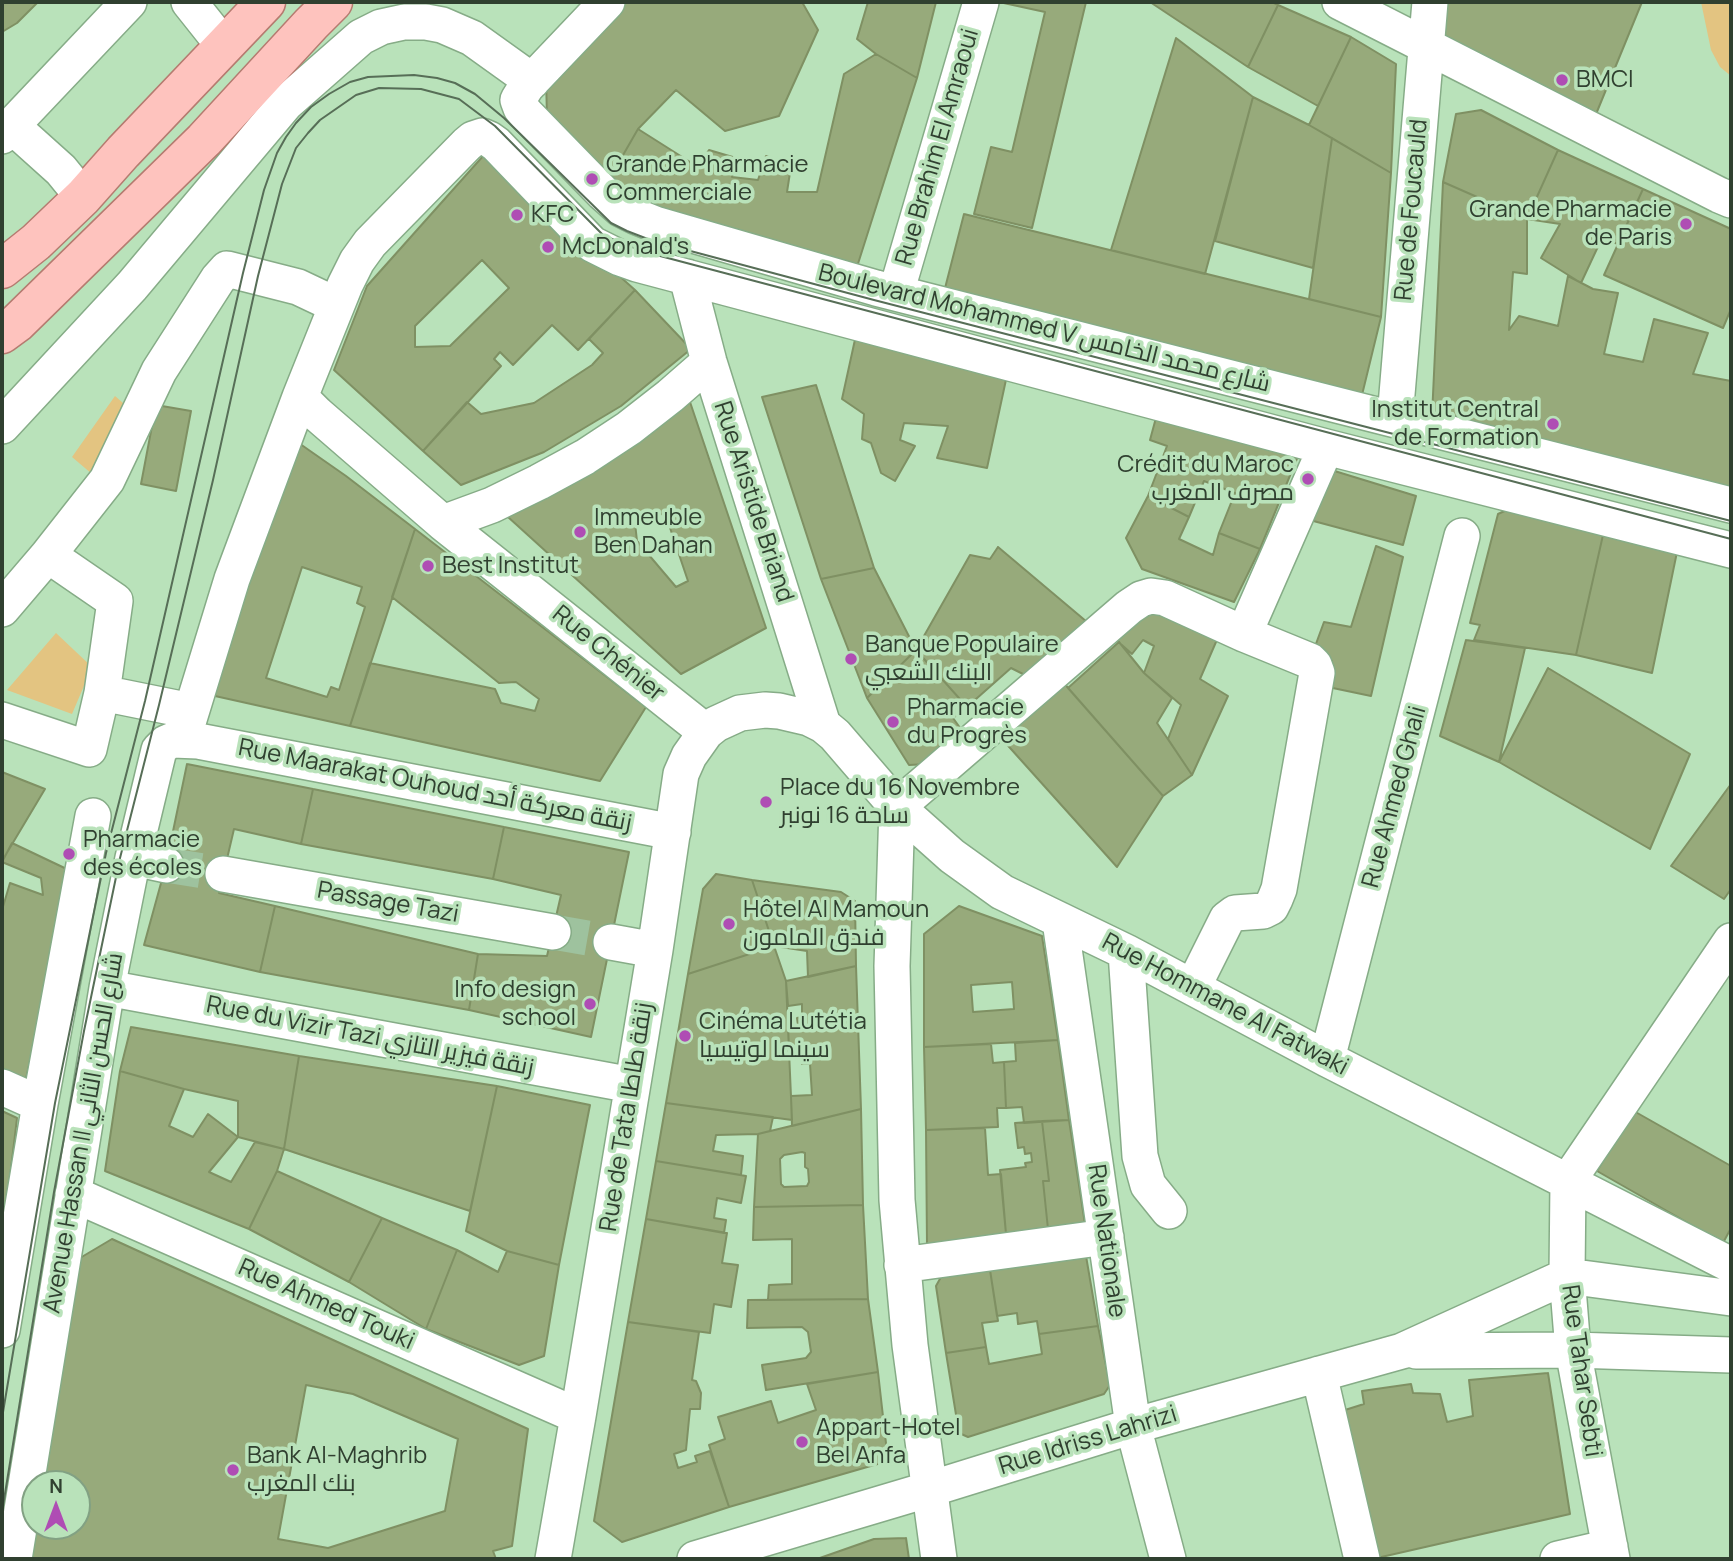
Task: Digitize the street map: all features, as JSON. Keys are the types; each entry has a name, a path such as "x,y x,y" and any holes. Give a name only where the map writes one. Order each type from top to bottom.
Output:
{"main road":[{"path":"2,269 36,242 83,197 266,2"},
{"path":"2,334 18,323 204,140 333,2"}],"street":[{"path":"83,197 61,170 7,131 129,2"},
{"path":"189,2 224,47"},
{"name":"Rue Brahim El Amraoui","path":"896,293 981,2"},
{"path":"1340,2 1731,200"},
{"name":"Rue de Foucauld","path":"1395,418 1430,2"},
{"name":"Boulevard Mohammed V شارع محمد الخامس","path":"601,7 521,93 518,100 521,108 603,193 621,209 654,224 896,293 1731,505"},
{"path":"2,426 132,286 286,103 360,37 381,27 404,22 442,25 472,38 532,81"},
{"name":"Boulevard Mohammed V شارع محمد الخامس","path":"337,304 357,261 370,243 467,144 482,136 496,144 592,244 620,258 1326,447 1731,550"},
{"path":"2,610 107,480 159,371 227,269 298,287 337,304 309,406 232,579 191,731"},
{"name":"Rue Aristide Briand","path":"687,277 709,362 823,725"},
{"path":"443,523 492,505 585,457 629,428 709,362"},
{"name":"Rue Chénier","path":"309,406 443,523 706,732"},
{"path":"1244,634 1326,447"},
{"name":"Rue Ahmed Ghali","path":"1327,1059 1462,536"},
{"path":"2,720 89,749 102,693 116,601 48,555"},
{"path":"939,1559 914,1380 897,1200 892,965 897,807 1129,607 1151,596 1165,598 1310,661 1317,673 1275,899 1271,907 1263,911 1235,913 1227,919 1193,987"},
{"name":"Rue Maarakat Ouhoud زنقة معركة أحد","path":"102,693 191,731 673,832"},
{"name":"Rue Hommane Al Fatwaki","path":"752,711 795,713 823,725 835,735 897,807 952,856 1002,892 1126,952 1327,1059 1731,1265"},
{"name":"Rue de Tata زنقة طاطا","path":"553,1559 655,950 681,774 689,756 706,732 727,718 752,711"},
{"name":"Avenue Hassan II شارع الحسن الثاني","path":"14,1559 107,988 133,858 159,750 166,743 191,731"},
{"name":"Avenue Hassan II شارع الحسن الثاني","path":"2,1330 93,816"},
{"path":"133,858 166,865"},
{"name":"Passage Tazi","path":"223,874 553,932"},
{"name":"Rue Nationale","path":"1060,920 1133,1426 1168,1559"},
{"path":"1568,1181 1731,941"},
{"path":"611,942 655,950"},
{"path":"1126,952 1140,1156 1148,1185 1169,1211"},
{"name":"Rue du Vizir Tazi زنقة فيزير التازي","path":"107,988 632,1085"},
{"path":"2,1087 40,1104"},
{"name":"Rue Tahar Sebti","path":"1568,1181 1567,1276 1573,1350 1611,1553"},
{"name":"Rue Ahmed Touki","path":"73,1194 578,1416"},
{"path":"902,1265 1106,1237"},
{"path":"1567,1276 1731,1298"},
{"name":"Rue Idriss Lahrizi","path":"695,1559 1133,1426 1402,1351 1567,1276"},
{"name":"Rue Idriss Lahrizi","path":"1402,1351 1573,1350 1731,1356"},
{"path":"1319,1374 1362,1559"},
{"path":"1559,1559 1611,1553"}],"shaded area":[{"path":"1701,2 1731,2 1731,76 1720,67 1711,50"},
{"path":"115,396 130,409 92,474 72,457"},
{"path":"56,633 92,667 72,714 7,690"}],"building":[{"path":"2,2 38,2 17,23 2,32"},
{"path":"618,2 802,2 818,30 779,116 725,131 676,90 638,129 611,176 547,117 546,78"},
{"path":"868,2 936,2 917,78 876,54 857,39"},
{"path":"999,2 1086,2 1032,228 974,214 991,147 1012,152 1045,12"},
{"path":"1150,2 1272,2 1278,5 1248,67"},
{"name":"BMCI","path":"1438,2 1642,2 1594,119 1432,41"},
{"path":"1278,5 1351,37 1318,106 1248,67"},
{"path":"1351,37 1396,64 1391,173 1309,125"},
{"path":"1176,38 1253,97 1205,274 1111,250"},
{"path":"876,54 917,78 856,270 635,206 609,185 611,176 638,129 698,167 709,150 736,158 732,177 758,180 766,156 791,166 787,192 817,192 844,74"},
{"path":"1253,97 1332,138 1313,268 1215,241"},
{"path":"1481,110 1558,150 1527,219 1443,182 1456,114"},
{"path":"1332,138 1391,173 1381,317 1309,299"},
{"path":"1558,150 1643,189 1618,244 1602,238 1581,283 1541,258 1560,224 1527,219"},
{"path":"484,155 635,290 578,350 552,325 513,365 500,352 494,359 501,366 423,451 334,370 367,286","holes":["482,260 509,288 450,346 415,347 415,326"]},
{"path":"1443,182 1527,219 1527,274 1513,272 1509,330 1519,316 1558,326 1568,276 1593,289 1618,293 1604,354 1643,362 1654,319 1708,333 1693,374 1731,381 1731,492 1432,416"},
{"path":"1643,189 1731,229 1731,309 1723,328 1604,275"},
{"path":"964,214 1381,317 1361,399 943,296"},
{"path":"635,290 691,349 621,406 544,452 461,485 423,451 467,402 481,414 534,403 592,365 603,353 589,339"},
{"path":"856,335 1007,375 987,468 937,458 948,426 904,423 900,440 915,446 895,481 881,473 871,443 862,439 864,414 842,399"},
{"path":"816,385 874,568 821,579 762,397"},
{"name":"Immeuble Ben Dahan","path":"689,399 766,628 681,674 508,517","holes":["655,511 666,516 688,581 676,587 637,541 635,523"]},
{"path":"156,405 191,411 176,491 141,484"},
{"path":"1157,414 1298,456 1260,549 1219,533 1235,493 1204,481 1189,517 1148,496 1167,446 1150,440"},
{"path":"293,439 415,529 350,726 206,694","holes":["302,567 362,587 357,603 365,607 339,690 331,687 327,697 266,678"]},
{"path":"1328,469 1416,496 1403,545 1306,519"},
{"path":"1148,496 1189,517 1179,539 1213,555 1219,533 1260,549 1234,602 1142,569 1126,538"},
{"path":"1509,509 1603,535 1576,655 1474,640 1480,625 1470,623 1498,514"},
{"path":"415,529 646,707 600,781 350,726 370,663 495,689 501,703 535,711 539,699 516,682 499,683 392,597"},
{"path":"1603,535 1677,552 1652,673 1576,655"},
{"path":"1376,546 1403,557 1371,696 1328,687 1332,661 1313,652 1324,622 1351,627"},
{"path":"998,547 1087,622 1031,678 1011,668 967,707 916,650 970,555 990,559"},
{"path":"874,568 916,650 867,698 821,579"},
{"path":"1158,606 1219,635 1200,679 1228,696 1192,775 1168,739 1181,705 1144,673 1154,646 1143,640 1132,654 1114,638"},
{"path":"1466,640 1525,648 1499,762 1440,736"},
{"path":"1119,642 1144,673 1172,698 1157,723 1192,775 1163,796 1068,688"},
{"path":"916,650 967,707 953,718 963,732 928,764 909,765 867,698"},
{"path":"1548,668 1690,754 1650,849 1499,762"},
{"path":"1062,681 1163,796 1117,867 1002,739"},
{"path":"187,764 313,789 301,844 234,829 219,893 275,906 260,972 144,945 166,865"},
{"path":"2,772 45,789 2,861"},
{"path":"1731,784 1731,889 1724,899 1671,866"},
{"path":"313,789 504,827 493,879 301,844"},
{"path":"504,827 629,852 591,1037 469,1010 478,954 547,956 561,895 493,879"},
{"path":"12,843 73,872 23,1092 2,1082 2,910 10,883 43,895 41,878 2,862"},
{"path":"716,874 752,880 774,946 688,974 703,889"},
{"path":"752,880 841,892 855,901 856,966 808,977 807,951 774,946"},
{"path":"275,906 478,954 469,1010 260,972"},
{"path":"959,906 1042,936 1058,1040 924,1047 924,934","holes":["1012,982 1014,1009 973,1012 971,985"]},
{"path":"774,946 786,981 792,1120 666,1103 688,974"},
{"path":"856,966 861,1109 792,1126 791,1096 812,1095 810,1064 802,1064 802,1049 789,1049 788,1025 798,1025 797,1018 802,1017 802,1004 788,1006 786,981"},
{"path":"131,1027 299,1056 284,1149 238,1137 238,1101 120,1071"},
{"path":"1058,1040 1069,1120 1024,1123 1022,1107 1006,1108 1004,1062 1016,1061 1015,1043"},
{"path":"991,1044 993,1063 1004,1062 1006,1108 997,1108 998,1127 926,1130 924,1047"},
{"path":"299,1056 497,1086 470,1211 284,1149"},
{"path":"120,1071 184,1089 169,1126 193,1137 208,1114 238,1137 209,1172 231,1182 255,1142 284,1149 277,1171 249,1229 105,1171"},
{"path":"497,1086 590,1105 559,1265 507,1251 466,1231"},
{"path":"666,1103 773,1117 770,1131 758,1134 716,1135 713,1151 743,1156 741,1175 656,1161"},
{"path":"861,1109 863,1205 754,1207 758,1134","holes":["805,1153 809,1182 807,1186 784,1187 781,1184 780,1159 784,1155"]},
{"path":"1632,1110 1731,1166 1731,1228 1723,1243 1597,1171"},
{"path":"2,1111 17,1118 3,1236 2,1235"},
{"path":"1069,1120 1085,1224 1048,1229 1043,1181 1049,1181 1042,1121"},
{"path":"1042,1121 1049,1181 1043,1181 1048,1229 1006,1234 1000,1170 1026,1167 1025,1163 1032,1162 1031,1153 1025,1154 1024,1147 1018,1148 1015,1123"},
{"path":"985,1128 988,1175 1001,1174 1006,1234 927,1245 926,1130"},
{"path":"656,1161 746,1176 741,1203 717,1198 714,1218 726,1220 724,1233 646,1219"},
{"path":"277,1171 382,1218 349,1282 249,1229"},
{"path":"863,1205 868,1299 768,1300 769,1285 792,1284 792,1239 753,1240 754,1207"},
{"path":"382,1218 457,1250 426,1329 349,1282"},
{"path":"646,1219 727,1233 722,1263 738,1265 731,1307 714,1304 710,1333 628,1322"},
{"path":"112,1239 528,1429 512,1546 493,1551 496,1559 30,1559 33,1540 91,1540 91,1470 44,1470 80,1258","holes":["306,1385 353,1394 458,1439 445,1511 328,1548 278,1539"]},
{"path":"457,1250 498,1272 507,1251 559,1265 544,1356 519,1365 426,1329"},
{"path":"1086,1256 1098,1326 1039,1334 1037,1321 1018,1324 1017,1313 997,1316 990,1270"},
{"path":"990,1270 998,1321 982,1323 986,1347 946,1353 936,1286 941,1277"},
{"path":"868,1299 878,1372 766,1390 762,1365 806,1358 811,1352 808,1332 802,1327 747,1328 748,1300"},
{"path":"628,1322 699,1332 692,1380 696,1381 701,1393 700,1409 690,1409 686,1450 674,1454 678,1468 697,1462 695,1456 710,1451 729,1507 622,1542 594,1521"},
{"path":"1098,1326 1110,1385 1104,1394 968,1437 959,1433 946,1353 986,1347 989,1364 1042,1354 1039,1334"},
{"path":"878,1372 888,1461 729,1507 709,1445 725,1439 718,1417 771,1401 778,1423 816,1410 807,1384"},
{"path":"1548,1373 1570,1514 1377,1558 1345,1410 1364,1404 1362,1391 1411,1384 1413,1393 1440,1394 1447,1422 1473,1416 1469,1380"},
{"path":"906,1538 909,1559 817,1559 874,1539"}],"tunnel":[{"path":"166,865 223,874"},
{"path":"553,932 611,942"}],"tram line":[{"path":"2,1418 55,1103 106,853 145,701 264,190 277,153 296,123 311,107 350,82 368,77 414,75 455,83 475,94 504,118 611,223 653,241 1731,521"},
{"path":"2,1512 54,1192 84,1031 120,858 213,480 258,276 282,184 296,148 320,120 356,95 379,88 421,89 459,99 495,126 603,235 645,252 1731,539"}],"place":[{"name":"BMCI","path":"1562,80"},
{"name":"Grande Pharmacie Commerciale","path":"592,179"},
{"name":"KFC","path":"517,215"},
{"name":"Grande Pharmacie de Paris","path":"1686,224"},
{"name":"McDonald's","path":"548,247"},
{"name":"Institut Central de Formation","path":"1553,424"},
{"name":"Crédit du Maroc مصرف المغرب","path":"1308,479"},
{"name":"Immeuble Ben Dahan","path":"580,532"},
{"name":"Best Institut","path":"428,566"},
{"name":"Banque Populaire البنك الشعبي","path":"851,659"},
{"name":"Pharmacie du Progrès","path":"893,722"},
{"name":"Place du 16 Novembre ساحة 16 نونبر","path":"766,802"},
{"name":"Pharmacie des écoles","path":"69,854"},
{"name":"Hôtel Al Mamoun فندق المامون","path":"729,924"},
{"name":"Info design school","path":"590,1004"},
{"name":"Cinéma Lutétia سينما لوتيسيا","path":"685,1036"},
{"name":"Appart-Hotel Bel Anfa","path":"802,1442"},
{"name":"Bank Al-Maghrib بنك المغرب","path":"233,1470"}]}
